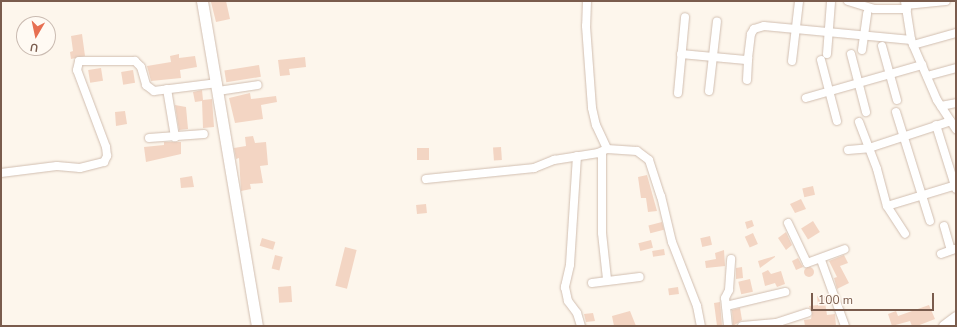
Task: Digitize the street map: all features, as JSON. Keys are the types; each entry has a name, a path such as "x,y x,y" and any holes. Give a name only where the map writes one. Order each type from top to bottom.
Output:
{"street":[{"path":"202,1 257,326"},
{"path":"587,1 586,26 592,108 604,150 602,233 607,279"},
{"path":"792,61 799,1"},
{"path":"848,1 874,9 946,1"},
{"path":"827,54 831,2"},
{"path":"906,5 912,42 941,106 956,129"},
{"path":"862,50 867,13"},
{"path":"678,93 685,17"},
{"path":"709,91 717,21"},
{"path":"747,80 751,34 754,29 777,26 864,35 912,42 956,33"},
{"path":"882,46 897,100"},
{"path":"681,54 744,60 748,58"},
{"path":"851,54 866,112"},
{"path":"821,60 828,92 837,121"},
{"path":"1,173 57,166 80,168 104,162 107,156 106,147 77,70 79,61 135,61 141,67 149,89 258,85"},
{"path":"806,98 922,66"},
{"path":"927,76 956,68"},
{"path":"167,89 175,137"},
{"path":"941,106 956,103"},
{"path":"896,112 930,221"},
{"path":"848,150 869,148 951,121"},
{"path":"859,122 869,148 887,206 905,234"},
{"path":"887,206 956,186 936,125"},
{"path":"149,138 204,134"},
{"path":"426,179 534,168 604,150 637,152 649,160 662,196 672,242 698,306 701,326 698,326"},
{"path":"577,156 570,265 565,287 568,301 577,313 581,326"},
{"path":"788,223 807,263 821,260 845,249"},
{"path":"941,254 954,250 944,226"},
{"path":"728,326 726,306 731,260"},
{"path":"821,260 845,326"},
{"path":"592,283 607,279 640,277"},
{"path":"726,306 785,292"},
{"path":"742,326 776,323 807,313"},
{"path":"944,326 956,317"}],"building":[{"path":"226,1 230,19 216,22 211,2"},
{"path":"82,34 85,56 71,59 70,52 73,51 71,36"},
{"path":"179,54 179,58 195,56 197,67 180,70 181,78 151,81 147,66 171,62 170,56"},
{"path":"305,57 306,67 289,69 290,75 280,76 278,60"},
{"path":"259,65 261,77 226,82 224,70"},
{"path":"101,68 103,81 90,83 88,70"},
{"path":"133,70 135,83 123,85 121,72"},
{"path":"202,90 203,100 212,99 214,127 203,128 202,101 195,102 193,92"},
{"path":"250,93 251,99 276,96 277,102 261,105 263,119 235,123 229,98"},
{"path":"175,105 186,107 188,129 179,130"},
{"path":"125,111 127,124 116,126 115,112"},
{"path":"253,136 255,143 266,142 268,165 260,166 263,183 250,184 251,189 241,191 239,158 236,159 234,148 246,146 245,137"},
{"path":"164,142 181,142 181,154 146,162 144,147 164,145"},
{"path":"501,147 502,160 494,161 493,148"},
{"path":"417,148 429,148 429,160 417,160"},
{"path":"647,175 657,211 648,212 646,198 641,198 638,177"},
{"path":"192,176 194,187 181,188 180,178"},
{"path":"813,186 815,195 804,197 802,188"},
{"path":"801,199 806,209 795,213 790,204"},
{"path":"426,204 427,213 417,214 416,205"},
{"path":"752,220 754,226 747,229 745,222"},
{"path":"813,221 820,232 808,239 801,228"},
{"path":"662,222 664,230 650,233 648,225"},
{"path":"786,232 792,245 786,250 778,238"},
{"path":"753,233 758,244 750,248 745,237"},
{"path":"710,236 712,245 702,247 700,238"},
{"path":"262,238 275,242 273,250 260,246"},
{"path":"651,240 653,248 640,251 638,243"},
{"path":"345,247 357,250 347,289 335,286"},
{"path":"664,249 665,255 653,257 652,251"},
{"path":"724,250 725,266 706,268 705,261 716,259 715,253"},
{"path":"275,255 283,257 279,271 272,269"},
{"path":"844,255 848,263 840,266 849,283 837,289 834,278 837,277 829,261"},
{"path":"775,257 760,268 758,261"},
{"path":"798,258 803,267 796,270 792,261"},
{"path":"742,267 743,278 736,279 736,268"},
{"path":"807,267 811,267 813,268 813,276 807,277 804,274 804,270"},
{"path":"768,270 771,274 781,271 785,284 777,287 775,283 765,286 762,273"},
{"path":"750,279 753,292 741,294 738,282"},
{"path":"291,286 292,302 279,303 278,287"},
{"path":"678,287 679,294 669,295 668,288"},
{"path":"827,294 830,301 825,302 827,315 835,314 836,326 805,326 804,320 811,319 812,314 809,306 818,305 817,296"},
{"path":"720,302 722,326 717,326 714,303"},
{"path":"929,305 935,319 917,326 912,326 910,321 892,326 888,314 896,311 898,316"},
{"path":"740,308 742,320 733,326 732,310"},
{"path":"630,311 636,326 614,326 612,316"},
{"path":"593,313 595,321 586,322 584,314"}]}
